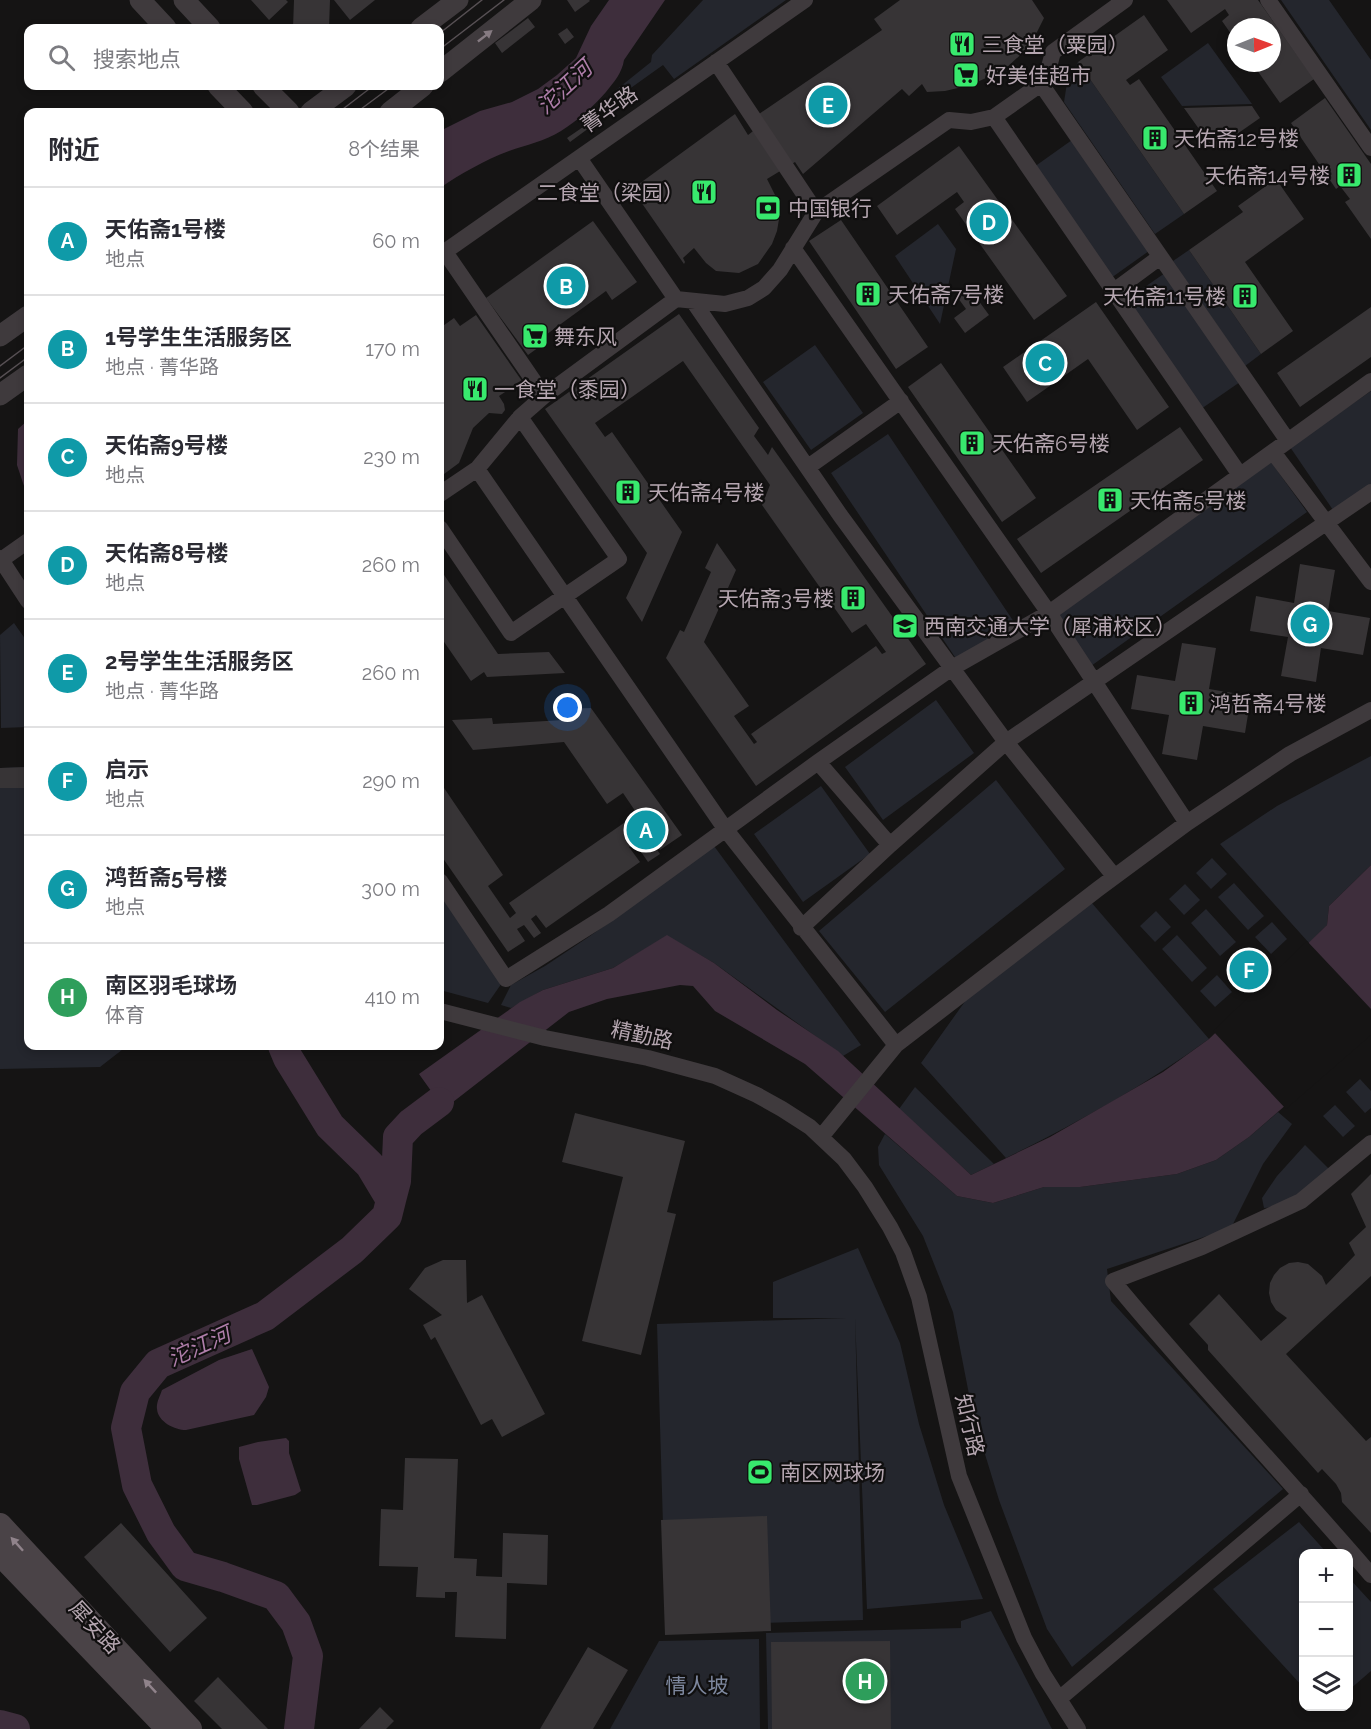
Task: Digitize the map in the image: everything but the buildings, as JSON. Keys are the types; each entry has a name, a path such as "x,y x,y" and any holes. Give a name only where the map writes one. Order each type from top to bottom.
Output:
{"main road":[{"name":"犀安路","path":"0,1525 190,1729"},
{"name":"犀安路","path":"3,1564 168,1729"}],"street":[{"path":"140,0 162,24"},
{"path":"184,0 206,24"},
{"path":"426,24 458,0"},
{"path":"444,69 531,0"},
{"name":"菁华路","path":"444,253 805,0"},
{"path":"444,491 477,469 520,417 544,396 684,300 725,304 748,298 764,288 780,270 816,212 949,120 971,122 994,117 1041,84 1053,52 1125,0"},
{"path":"1268,0 1371,148"},
{"path":"716,62 816,212"},
{"path":"1041,84 1288,441"},
{"path":"222,90 239,108"},
{"path":"267,90 285,108"},
{"path":"316,108 340,90"},
{"path":"395,108 418,90"},
{"path":"994,117 1240,475"},
{"path":"579,158 808,467 840,515 1006,742 1114,876"},
{"path":"793,248 1049,613 1188,822"},
{"path":"444,257 544,396"},
{"path":"1114,291 1160,257"},
{"path":"0,336 24,319"},
{"path":"0,395 24,378"},
{"path":"444,887 506,979 609,914 952,668 1049,613 1371,381"},
{"path":"808,467 901,401"},
{"path":"444,534 511,633 619,559 520,417"},
{"path":"1273,452 1371,582"},
{"path":"477,469 726,830 801,928 896,1045"},
{"path":"801,928 890,844 1006,742 1371,492"},
{"path":"24,544 1,559 24,595"},
{"path":"821,1137 896,1045 1114,876 1188,822 1290,754 1371,710"},
{"path":"818,762 890,844"},
{"name":"精勤路","path":"444,1012 545,1038 648,1058 709,1074 757,1095 810,1127 821,1137"},
{"name":"知行路","path":"821,1137 844,1159 865,1187 891,1227 903,1252 919,1297 959,1476 1024,1638 1078,1729"},
{"path":"1371,1143 1301,1201 1202,1247 1113,1281 1156,1333 1371,1575"},
{"path":"1059,1699 1301,1494"}],"green space":[{"path":"703,0 786,0 674,79 663,65 621,95 616,90 651,62 652,55"},
{"path":"1281,0 1329,0 1371,60 1371,130"},
{"path":"1208,43 1252,104 1182,106 1161,77"},
{"path":"1078,62 1184,214 1155,234 1064,102 1067,83"},
{"path":"1072,140 1149,251 1111,278 1034,167"},
{"path":"938,224 956,249 940,324 895,256"},
{"path":"1189,250 1261,354 1245,366 1173,261"},
{"path":"1165,273 1240,382 1201,409 1126,300"},
{"path":"815,345 863,413 811,450 763,382"},
{"path":"1371,391 1371,484 1333,510 1290,447"},
{"path":"888,434 1014,622 957,660 831,473"},
{"path":"1269,459 1307,512 1091,666 1054,613"},
{"path":"14,623 24,637 24,727 1,728 0,635"},
{"path":"936,700 974,753 883,820 845,767"},
{"path":"1371,756 1371,865 1329,906 1327,925 1309,943 1220,844 1277,806"},
{"path":"24,767 24,1050 122,1050 100,1067 0,1069 0,768"},
{"path":"996,780 1065,869 885,1012 819,931"},
{"path":"821,786 870,854 803,902 754,834"},
{"path":"714,846 861,1045 843,1056 714,963 667,936 613,968 543,990 511,1008 501,1005 511,985 590,936"},
{"path":"1212,858 1227,874 1211,889 1196,873"},
{"path":"1234,883 1264,916 1248,930 1218,897"},
{"path":"1185,884 1200,900 1184,915 1169,899"},
{"path":"444,899 504,980 488,1003 444,991"},
{"path":"1091,902 1209,1039 1110,1103 1006,1158 921,1063 966,1000"},
{"path":"1206,909 1236,942 1220,956 1191,923"},
{"path":"1156,911 1171,927 1155,942 1140,926"},
{"path":"1272,922 1287,939 1271,954 1255,937"},
{"path":"1177,935 1207,968 1192,982 1162,949"},
{"path":"1243,948 1258,964 1242,980 1227,963"},
{"path":"1217,975 1232,992 1215,1007 1200,991"},
{"path":"1360,1079 1371,1091 1371,1108 1365,1113 1346,1092"},
{"path":"915,1087 994,1164 971,1175 899,1109"},
{"path":"1335,1105 1355,1126 1343,1137 1323,1116"},
{"path":"1278,1112 1292,1124 1263,1164 1231,1228 1107,1269 1111,1301 1283,1489 1072,1667 1047,1629 999,1500 973,1415 953,1312 923,1236 879,1165 878,1147 885,1134 957,1196 993,1203 1044,1187 1080,1187 1177,1174 1216,1160 1249,1137"},
{"path":"1305,1145 1330,1170 1283,1206 1264,1208 1262,1198 1277,1176"},
{"name":"南区网球场","path":"858,1248 900,1343 919,1424 944,1505 983,1599 867,1609 855,1317 863,1620 666,1626 657,1324 847,1318 773,1318 773,1282"},
{"path":"1299,1522 1323,1549 1299,1549 1299,1683 1213,1589"},
{"path":"1353,1582 1371,1602 1371,1671 1353,1687"},
{"path":"991,1611 1052,1729 768,1729 766,1633 961,1628 961,1621"},
{"name":"情人坡","path":"759,1639 760,1729 610,1729 659,1641"}],"water":[{"path":"609,0 665,0 624,60 615,81 585,113 561,131 491,159 444,186 444,129 480,111 512,102 538,89 576,58 591,26"},
{"path":"24,424 24,486 17,465 18,429"},
{"path":"1371,865 1371,1031 1249,1137 1216,1160 1177,1174 1080,1187 1044,1187 993,1203 957,1196 805,1064 715,1011 693,986 680,985 607,999 569,1012 444,1109 419,1074 520,1002 543,990 613,968 667,935 714,963 777,1010 838,1051 971,1175 1050,1137 1163,1072 1209,1039 1327,925 1329,906"},
{"path":"252,1349 269,1387 266,1397 254,1415 186,1430 172,1427 160,1418 157,1407 162,1390 219,1360"},
{"path":"286,1438 289,1441 289,1453 301,1491 295,1495 252,1505 239,1459 239,1447"}],"pier":[{"path":"1307,941 1371,1009 1371,1035 1286,1109 1213,1031"}],"waterway":[{"name":"沱江河","path":"285,1050 330,1126 370,1165 391,1200 387,1216 352,1250 265,1316 158,1364 135,1392 126,1428 137,1485 161,1533 185,1566 276,1596 296,1623 308,1656 299,1729"},
{"path":"391,1200 396,1181 398,1137 411,1123 439,1102"},
{"name":"沱江河","path":"0,1725 15,1729"}],"tram line":[{"path":"444,30 482,0"},
{"path":"444,46 504,0"},
{"path":"344,108 368,90"},
{"path":"362,108 387,90"},
{"path":"0,366 24,348"},
{"path":"0,378 24,360"}],"place":[{"name":"三食堂（粟园）","path":"962,44"},
{"name":"好美佳超市","path":"966,75"},
{"name":"2号学生生活服务区","path":"828,105"},
{"name":"天佑斋12号楼","path":"1155,138"},
{"name":"天佑斋14号楼","path":"1349,175"},
{"name":"二食堂（梁园）","path":"704,192"},
{"name":"中国银行","path":"768,208"},
{"name":"天佑斋8号楼","path":"989,222"},
{"name":"1号学生生活服务区","path":"566,286"},
{"name":"天佑斋7号楼","path":"868,294"},
{"name":"天佑斋11号楼","path":"1245,296"},
{"name":"舞东风","path":"535,336"},
{"name":"天佑斋9号楼","path":"1045,363"},
{"name":"一食堂（黍园）","path":"475,389"},
{"name":"天佑斋6号楼","path":"972,443"},
{"name":"天佑斋4号楼","path":"628,492"},
{"name":"天佑斋5号楼","path":"1110,500"},
{"name":"天佑斋3号楼","path":"853,598"},
{"name":"鸿哲斋5号楼","path":"1310,624"},
{"name":"西南交通大学（犀浦校区）","path":"905,626"},
{"name":"鸿哲斋4号楼","path":"1191,703"},
{"name":"天佑斋1号楼","path":"646,830"},
{"name":"启示","path":"1249,970"},
{"name":"南区网球场","path":"760,1472"},
{"name":"南区羽毛球场","path":"865,1681"}]}
